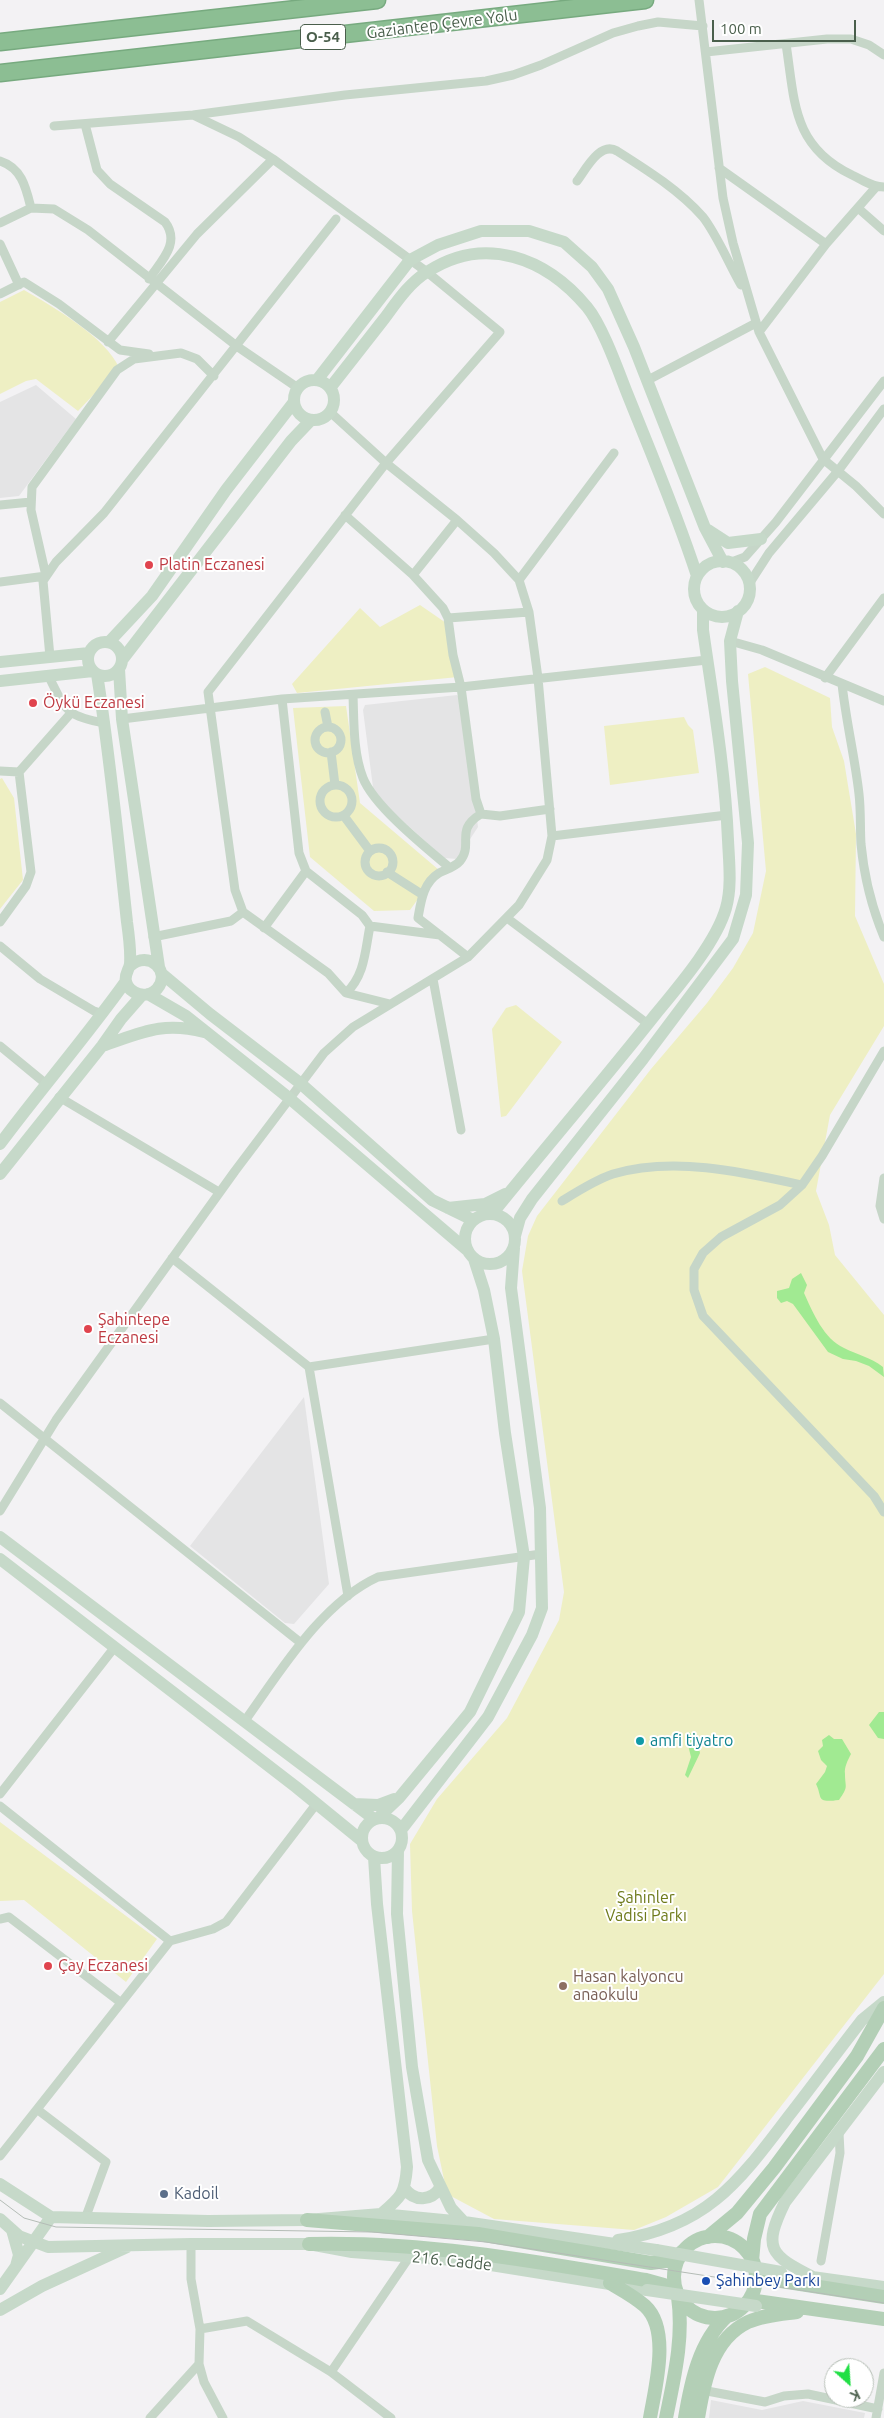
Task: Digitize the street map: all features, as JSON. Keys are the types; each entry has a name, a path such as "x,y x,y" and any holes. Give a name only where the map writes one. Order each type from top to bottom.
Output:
{"highway":[{"name":"Gaziantep Çevre Yolu","path":"0,42 377,0"},
{"name":"Gaziantep Çevre Yolu","path":"0,73 645,0"}],"main road":[{"path":"307,2220 478,2234 651,2263 673,2260 690,2244 708,2237 737,2213 774,2168 858,2056 884,2008"},
{"path":"752,2303 755,2283 753,2266 754,2239 760,2214 884,2050"},
{"path":"708,2237 731,2240 741,2246 753,2266 781,2281 884,2297"},
{"path":"309,2244 346,2243 492,2255 646,2280 677,2293 693,2312 704,2317 728,2316"},
{"path":"666,2418 680,2339 681,2315 674,2272 683,2251"},
{"path":"610,2283 646,2307 656,2322 659,2366 650,2418"},
{"path":"685,2418 698,2362 718,2325 743,2307 763,2300 884,2318"},
{"path":"698,2418 702,2390 714,2357 720,2345 731,2333 748,2322 768,2316 797,2312"}],"street":[{"path":"699,0 720,168 731,234 758,328 823,459 884,514"},
{"path":"54,126 193,115 354,94 486,81 534,67 613,33 638,26 658,22 703,26"},
{"path":"706,52 851,39 869,45 884,55"},
{"path":"648,380 758,328 826,244 858,208 880,187 837,168 812,145 800,127 795,109 786,44"},
{"path":"193,115 239,137 273,159 427,272 500,332 386,463 208,692 235,890 243,912 328,973 346,993 390,1004"},
{"path":"85,124 97,170 110,184 165,222 172,231 172,243 152,281"},
{"path":"577,181 598,153 605,148 612,148 652,173 688,201 704,219 748,296"},
{"path":"108,342 152,281 273,159"},
{"path":"0,161 10,164 24,182 31,208"},
{"path":"720,168 826,244"},
{"path":"0,223 31,208 54,209 88,230 238,347 298,388"},
{"path":"858,208 884,230"},
{"path":"50,657 43,581 46,576 56,562 104,513 238,347 336,219"},
{"path":"317,380 410,260 438,245 481,231 529,231 564,242 592,267 608,288 648,380 706,528 726,562 744,573 749,584"},
{"path":"0,244 19,284"},
{"path":"330,388 407,289 427,272 457,258 496,252 530,260 560,279 588,308 610,352 646,439 697,576 694,594 704,610 720,617 738,612"},
{"path":"0,294 24,282 34,286 120,350 160,355"},
{"path":"46,576 30,510 32,487 117,370 134,359 181,353 197,359 214,376"},
{"path":"0,681 95,672 106,676 121,664 291,441 311,420 321,418 330,412 334,398 330,388 317,380 307,381 298,388 294,402 226,490 152,596 118,634 109,642 99,643 89,653 88,662 95,672 105,723 118,825 130,943 130,966"},
{"path":"697,576 705,567 745,557 798,494 884,381"},
{"path":"294,402 298,412 311,420"},
{"path":"401,1830 488,1717 532,1635 542,1608 540,1508 511,1288 515,1242 520,1218 532,1199 643,1059 734,939 746,895 748,843 732,681 730,641 738,612 748,596 749,584 769,553 838,471 884,409"},
{"path":"0,1511 56,1420 220,1192 324,1053 353,1027 433,980 468,956 519,904 547,860 552,836 538,678 529,612 519,580 494,553 457,520 386,463 330,412"},
{"path":"519,580 614,453"},
{"path":"0,505 31,502"},
{"path":"345,515 412,575 444,608 448,618 453,655 461,687 476,799 481,814"},
{"path":"412,575 457,520"},
{"path":"706,528 728,543 761,538"},
{"path":"0,582 46,576"},
{"path":"825,678 884,598"},
{"path":"492,1214 648,1024 710,941 726,908 730,876 727,815 722,760 703,630 704,610"},
{"path":"448,618 529,612"},
{"path":"730,641 762,650 825,678 884,701"},
{"path":"0,1174 102,1046 121,1018 145,995 160,984 160,970 153,937 122,719 120,650 109,642"},
{"path":"0,662 89,653"},
{"path":"122,719 282,699 461,687 707,660"},
{"path":"48,675 66,710 84,719 105,723"},
{"path":"842,684 849,738 856,767 860,801 861,845 868,888 884,937"},
{"path":"353,694 358,761 368,789 380,804 450,868"},
{"path":"282,699 299,853 306,871 362,916 370,926 443,935"},
{"path":"326,712 328,727"},
{"path":"0,922 26,886 31,872 19,772 72,713"},
{"path":"328,727 339,733 341,740 338,748 330,752 322,752 316,742 317,734 328,727"},
{"path":"330,752 335,785"},
{"path":"0,771 19,772"},
{"path":"335,785 347,788 352,798 351,808 344,816 338,818 328,816 321,807 320,802 323,791 335,785"},
{"path":"468,956 443,935 418,918 427,884 437,874 460,862 464,853 466,828 470,820 481,814 500,816 550,809"},
{"path":"552,836 727,815"},
{"path":"344,816 370,851"},
{"path":"378,848 390,853 392,861 387,872 378,875 366,868 365,858 370,851 378,848"},
{"path":"264,928 306,871"},
{"path":"387,872 423,895"},
{"path":"153,937 231,921 243,912"},
{"path":"507,918 648,1024"},
{"path":"346,993 355,984 362,971 370,926"},
{"path":"0,946 40,979 102,1014"},
{"path":"0,1144 45,1083 90,1031 126,982 127,970 130,966 134,962 144,959 150,960 210,1014 300,1083 432,1200 473,1220"},
{"path":"433,980 460,1130"},
{"path":"126,982 132,991 145,995 186,1016 289,1098 470,1255 484,1264 493,1264 509,1256 515,1242 511,1225 502,1216 482,1215 473,1220 465,1234 470,1255 484,1290 494,1339 505,1434 524,1557 519,1612 470,1712 399,1798 363,1830 362,1840 366,1850 374,1856 390,1856 398,1850"},
{"path":"102,1046 157,1028 182,1026 207,1033"},
{"path":"0,1046 45,1083"},
{"path":"884,1051 822,1156 802,1185 780,1206 721,1237 703,1253 694,1269 694,1290 703,1316 874,1496 884,1512"},
{"path":"60,1097 220,1192"},
{"path":"562,1201 611,1175 635,1169 672,1167 709,1170 757,1175 802,1185"},
{"path":"884,1178 880,1206 884,1219"},
{"path":"448,1208 485,1204 512,1190"},
{"path":"172,1258 308,1367 348,1596"},
{"path":"308,1367 494,1339"},
{"path":"0,1403 301,1643"},
{"path":"0,1537 354,1804 376,1818 390,1818 401,1830 402,1840 398,1850 397,1914 412,2067 428,2160 451,2208 464,2222"},
{"path":"244,1722 301,1643 360,1585 378,1577 541,1554"},
{"path":"0,1559 317,1803 362,1840"},
{"path":"0,1794 114,1648"},
{"path":"354,1804 378,1805 399,1798"},
{"path":"0,2156 170,1941 213,1929 226,1922 317,1803"},
{"path":"0,1806 170,1941"},
{"path":"374,1856 377,1904 407,2167 405,2189 396,2202 381,2214"},
{"path":"0,1919 9,1917 120,2002"},
{"path":"606,2241 661,2231 694,2216 721,2196 745,2173 862,2020 884,2002"},
{"path":"813,2277 779,2258 772,2240 774,2224 785,2202 882,2079"},
{"path":"38,2110 106,2162 85,2219"},
{"path":"822,2262 840,2153 839,2134"},
{"path":"0,2184 51,2217 85,2219 307,2220 381,2214 464,2222 606,2241 781,2272 884,2287"},
{"path":"405,2189 410,2195 422,2199 434,2195 440,2188"},
{"path":"0,2289 14,2272 51,2217"},
{"path":"0,2220 15,2233 20,2255 14,2272"},
{"name":"216. Cadde","path":"15,2233 48,2247 309,2244 352,2252 466,2261 647,2290 752,2303 884,2325"},
{"path":"191,2244 191,2278 200,2329 199,2364 204,2382 223,2418"},
{"path":"0,2310 42,2286 130,2245"},
{"path":"331,2372 410,2256"},
{"path":"200,2329 247,2321 331,2372 391,2418"},
{"path":"150,2418 199,2364"},
{"path":"702,2390 765,2402 784,2396 808,2394 877,2413 884,2373"}],"shaded area":[{"path":"36,385 76,419 19,496 0,498 0,402"},
{"path":"457,695 461,700 478,827 457,859 444,858 374,795 363,710 365,705"},
{"path":"801,1273 807,1285 804,1293 815,1317 825,1332 837,1344 883,1367 884,1377 869,1366 843,1359 828,1352 793,1304 787,1301 781,1303 777,1298 777,1291 789,1288 792,1279"},
{"path":"304,1397 329,1584 294,1624 285,1623 190,1546"},
{"path":"879,1712 884,1712 884,1739 878,1738 869,1725"},
{"path":"689,1732 697,1740 700,1753 688,1778 685,1775 691,1757 687,1741"},
{"path":"829,1735 834,1739 842,1739 851,1754 845,1769 846,1785 844,1792 839,1800 826,1801 821,1798 816,1784 827,1766 821,1760 818,1751 823,1746 822,1740"},
{"path":"711,2400 762,2410 803,2401 824,2405 824,2408 839,2408 865,2413 864,2418 709,2418"}],"green space":[{"path":"24,290 91,334 113,357 119,368 78,411 36,379 26,381 0,394 0,302"},
{"path":"420,605 449,625 458,677 297,693 292,684 360,608 380,627"},
{"name":"Şahinler Vadisi Parkı","path":"765,667 830,698 832,727 844,761 856,834 855,916 884,984 884,1026 830,1115 816,1191 829,1225 835,1255 884,1315 884,1974 718,2187 666,2217 634,2230 494,2219 447,2194 437,2146 412,1911 410,1844 437,1799 507,1718 559,1620 564,1592 522,1271 528,1236 537,1216 651,1069 707,1003 733,968 753,933 766,871 748,674"},
{"path":"346,706 360,803 439,870 410,910 374,911 310,857 293,708"},
{"path":"684,717 693,730 699,773 610,785 604,726"},
{"path":"2,778 14,798 23,880 0,909 0,779"},
{"path":"516,1005 562,1042 506,1116 501,1117 492,1029 506,1008"},
{"path":"0,1822 157,1939 126,1982 24,1900 0,1901"}],"tram line":[{"path":"0,2200 24,2218 56,2227 372,2232 486,2242 884,2303"}],"place":[{"name":"Platin Eczanesi","path":"149,565"},
{"name":"Öykü Eczanesi","path":"33,703"},
{"name":"Şahintepe Eczanesi","path":"88,1329"},
{"name":"amfi tiyatro","path":"640,1741"},
{"name":"Çay Eczanesi","path":"48,1966"},
{"name":"Hasan kalyoncu anaokulu","path":"563,1986"},
{"name":"Kadoil","path":"164,2194"},
{"name":"Şahinbey Parkı","path":"706,2281"}]}
